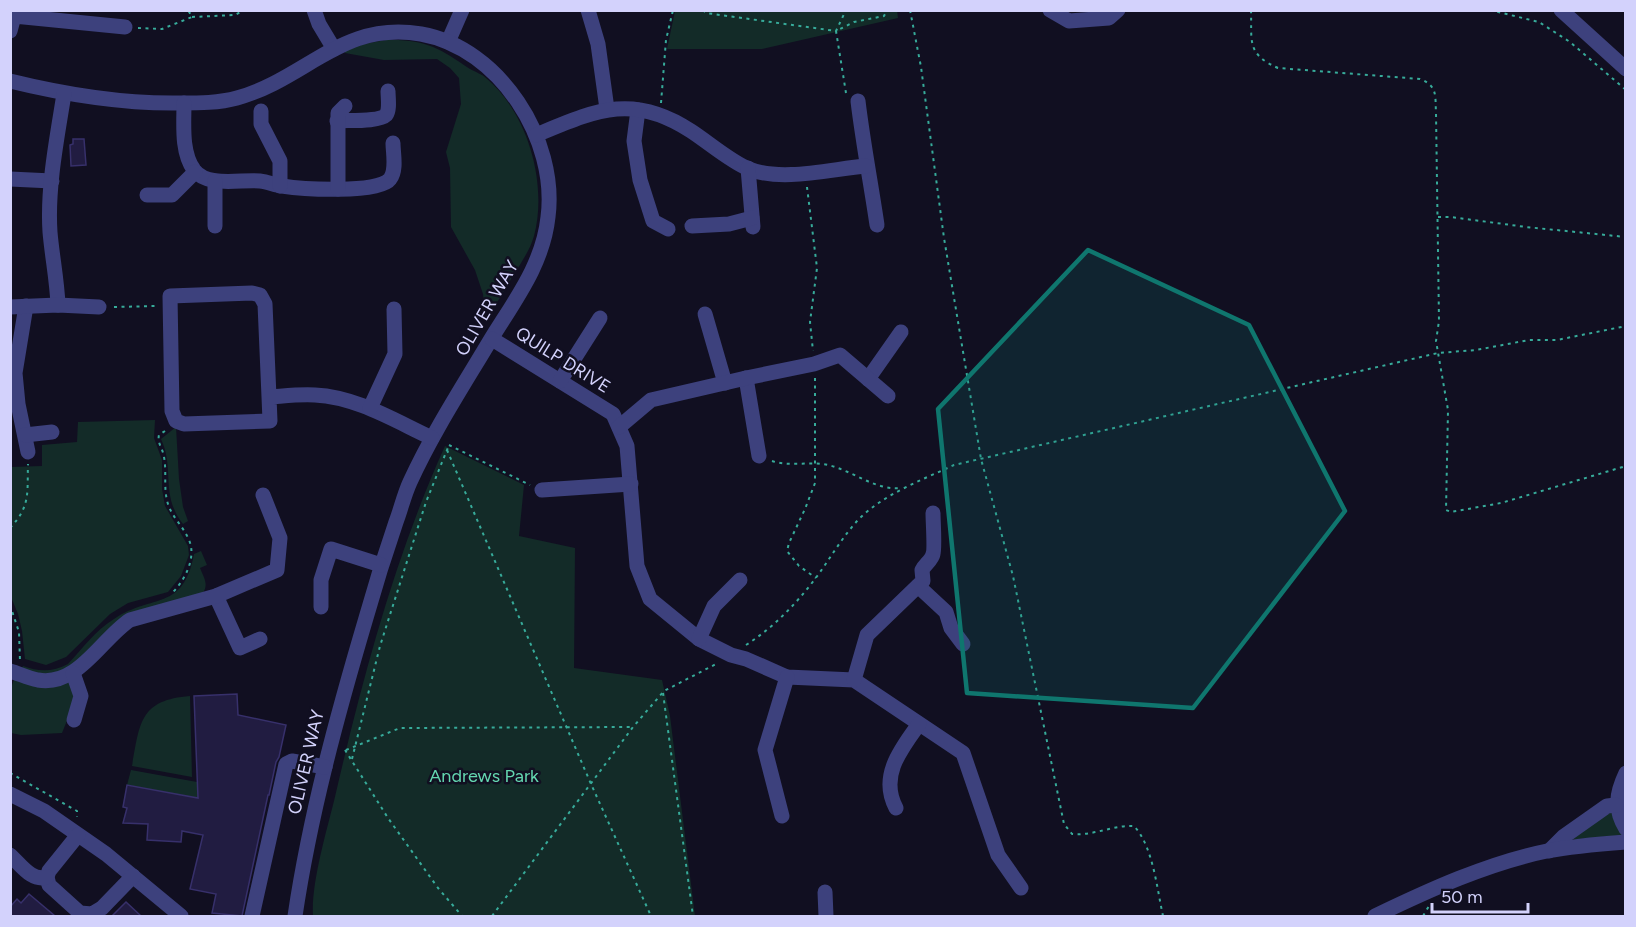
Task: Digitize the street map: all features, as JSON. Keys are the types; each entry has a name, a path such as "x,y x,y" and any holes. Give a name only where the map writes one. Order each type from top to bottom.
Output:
{"street":[{"path":"314,10 319,24 334,49"},
{"path":"448,42 462,10"},
{"path":"588,10 598,44 607,109"},
{"path":"1050,10 1069,21 1109,18 1118,10"},
{"path":"1561,10 1626,69"},
{"path":"10,31 12,16 125,27"},
{"name":"OLIVER WAY","path":"10,81 64,94 122,102 184,103 234,99 283,79 355,38 378,32 424,34 448,42 492,70 526,114 536,135 544,160 549,190 548,218 543,245 531,276 432,438 409,485 381,565 339,708 304,860 295,916"},
{"path":"337,121 384,117 388,108 388,91"},
{"path":"58,305 57,277 50,230 53,162 64,94"},
{"path":"858,101 866,166 872,185 878,225"},
{"path":"184,103 187,157 195,172 215,181 264,181 280,186 305,189 377,188 390,181 393,172 393,143"},
{"path":"338,189 337,121 338,113 345,106"},
{"path":"536,135 588,114 607,109 638,110 660,115 687,128 748,168 772,174 805,173 866,166"},
{"path":"638,110 634,141 640,180 653,220 668,230"},
{"path":"261,111 261,124 280,160 280,186"},
{"path":"692,226 753,223 748,168"},
{"path":"147,195 172,195 195,172"},
{"path":"10,179 52,181"},
{"path":"215,181 215,226"},
{"path":"252,293 260,295 265,304 270,421 184,424 176,421 172,411 170,306 170,296 252,293"},
{"path":"28,452 18,404 15,373 18,306 99,307"},
{"path":"370,408 395,354 394,309"},
{"path":"705,314 724,383"},
{"path":"560,381 600,318"},
{"path":"868,379 901,332"},
{"name":"QUILP DRIVE","path":"492,339 613,414 627,446 638,566 650,599 699,639 731,655 787,677 854,680"},
{"path":"619,427 651,400 814,364 840,355 888,396"},
{"path":"746,378 759,456"},
{"path":"269,398 314,394 341,398 370,408 432,438"},
{"path":"25,435 52,432"},
{"path":"542,490 631,484"},
{"path":"15,666 45,681 54,680 73,673 118,628 130,620 216,596 277,570 280,538 263,495"},
{"path":"933,513 934,550 922,570 921,584 867,636 854,680 963,753 998,855 1021,888"},
{"path":"321,607 321,580 331,549 381,565"},
{"path":"699,639 714,606 740,580"},
{"path":"921,584 946,612 951,628 963,644"},
{"path":"216,596 240,648 260,639"},
{"path":"73,673 81,696 74,720"},
{"path":"782,816 765,750 787,677"},
{"path":"896,808 890,787 890,772 895,759 919,724"},
{"path":"252,916 286,764 291,761 325,767"},
{"path":"1626,773 1617,795 1616,804 1626,829"},
{"path":"10,794 44,811 78,835 181,916"},
{"path":"1549,851 1563,837 1598,812 1607,806 1616,804"},
{"path":"78,835 49,871 47,877 49,885 80,913 92,914 102,908 133,876"},
{"path":"1375,916 1512,860 1549,851 1626,842"},
{"path":"10,855 34,878 47,877"},
{"path":"825,892 826,916"}],"path":[{"path":"189,10 192,17"},
{"path":"125,27 162,29 192,17 235,15 244,10"},
{"path":"660,115 666,40 673,10"},
{"path":"703,10 706,13 836,31 854,22 884,15 887,10"},
{"path":"846,10 836,31 846,94 858,101"},
{"path":"910,10 921,67 944,237 981,459 1013,576 1064,824 1072,834 1084,835 1124,825 1134,826 1142,834 1148,846 1163,916"},
{"path":"1251,10 1253,48 1256,55 1278,68 1420,79 1430,83 1434,88 1436,99 1438,353 1448,410 1446,510 1451,512 1502,503 1626,466"},
{"path":"1490,10 1539,22 1570,42 1626,90"},
{"path":"805,173 817,267 810,321 817,429 815,483 806,509 789,543 788,551 800,566 816,578"},
{"path":"1437,217 1626,237"},
{"path":"99,307 170,306"},
{"path":"492,916 633,727 663,693 731,655 775,624 816,578 859,520 882,500 905,488 954,465 1438,353 1476,350 1529,339 1557,340 1626,326"},
{"path":"164,596 171,594 180,585 191,555 189,539 172,514 167,502 164,458 158,440 159,435 176,421"},
{"path":"432,438 542,490"},
{"path":"352,759 380,646 426,502 449,445"},
{"path":"447,450 591,784 651,916"},
{"path":"10,528 20,518 25,508 28,452"},
{"path":"759,456 777,462 815,462 843,470 873,485 893,489 905,488"},
{"path":"10,605 19,632 15,666"},
{"path":"663,693 693,916"},
{"path":"462,916 438,888 388,818 346,750 400,728 633,727"}],"highlighted area":[{"path":"1088,250 1249,325 1345,511 1193,708 967,693 938,409"}],"green space":[{"path":"897,10 898,18 762,49 667,49 675,11"},
{"path":"386,40 412,41 431,46 483,75 501,93 523,130 536,172 538,216 534,236 523,260 490,310 484,303 475,270 451,227 450,168 446,152 461,104 459,78 437,59 384,60 345,53 358,45"},
{"path":"155,420 154,438 162,460 162,489 165,506 188,546 189,555 181,576 168,592 128,603 110,614 66,657 46,665 25,659 22,631 11,597 11,467 42,466 42,445 77,442 78,422"},
{"path":"176,427 179,479 183,507 188,521 183,524 172,503 167,461 161,439"},
{"name":"Andrews Park","path":"445,446 524,485 519,536 575,548 574,668 662,680 670,716 695,916 313,916 314,889 320,858 368,665 410,532"},
{"path":"201,551 207,565 200,568 206,585 201,595 142,611 71,669 53,676 21,670 23,666 46,670 57,669 68,664 107,623 128,611 164,599 174,593 182,585 189,572 194,554"},
{"path":"15,677 71,679 76,698 62,733 21,735 11,733 11,688"},
{"path":"190,696 192,777 132,766 137,737 145,716 161,702"},
{"path":"131,770 197,782 198,798 127,785"},
{"path":"1611,812 1624,835 1568,840"}],"building":[{"path":"73,139 84,139 86,165 71,166 70,145 73,144"},
{"path":"237,694 238,715 286,725 268,795 242,916 212,913 216,894 190,889 203,835 182,831 181,842 147,840 148,824 123,823 127,808 123,807 127,785 198,798 194,696"},
{"path":"29,894 55,916 10,916 10,907 17,899 21,903"},
{"path":"126,902 141,916 112,916"}]}
